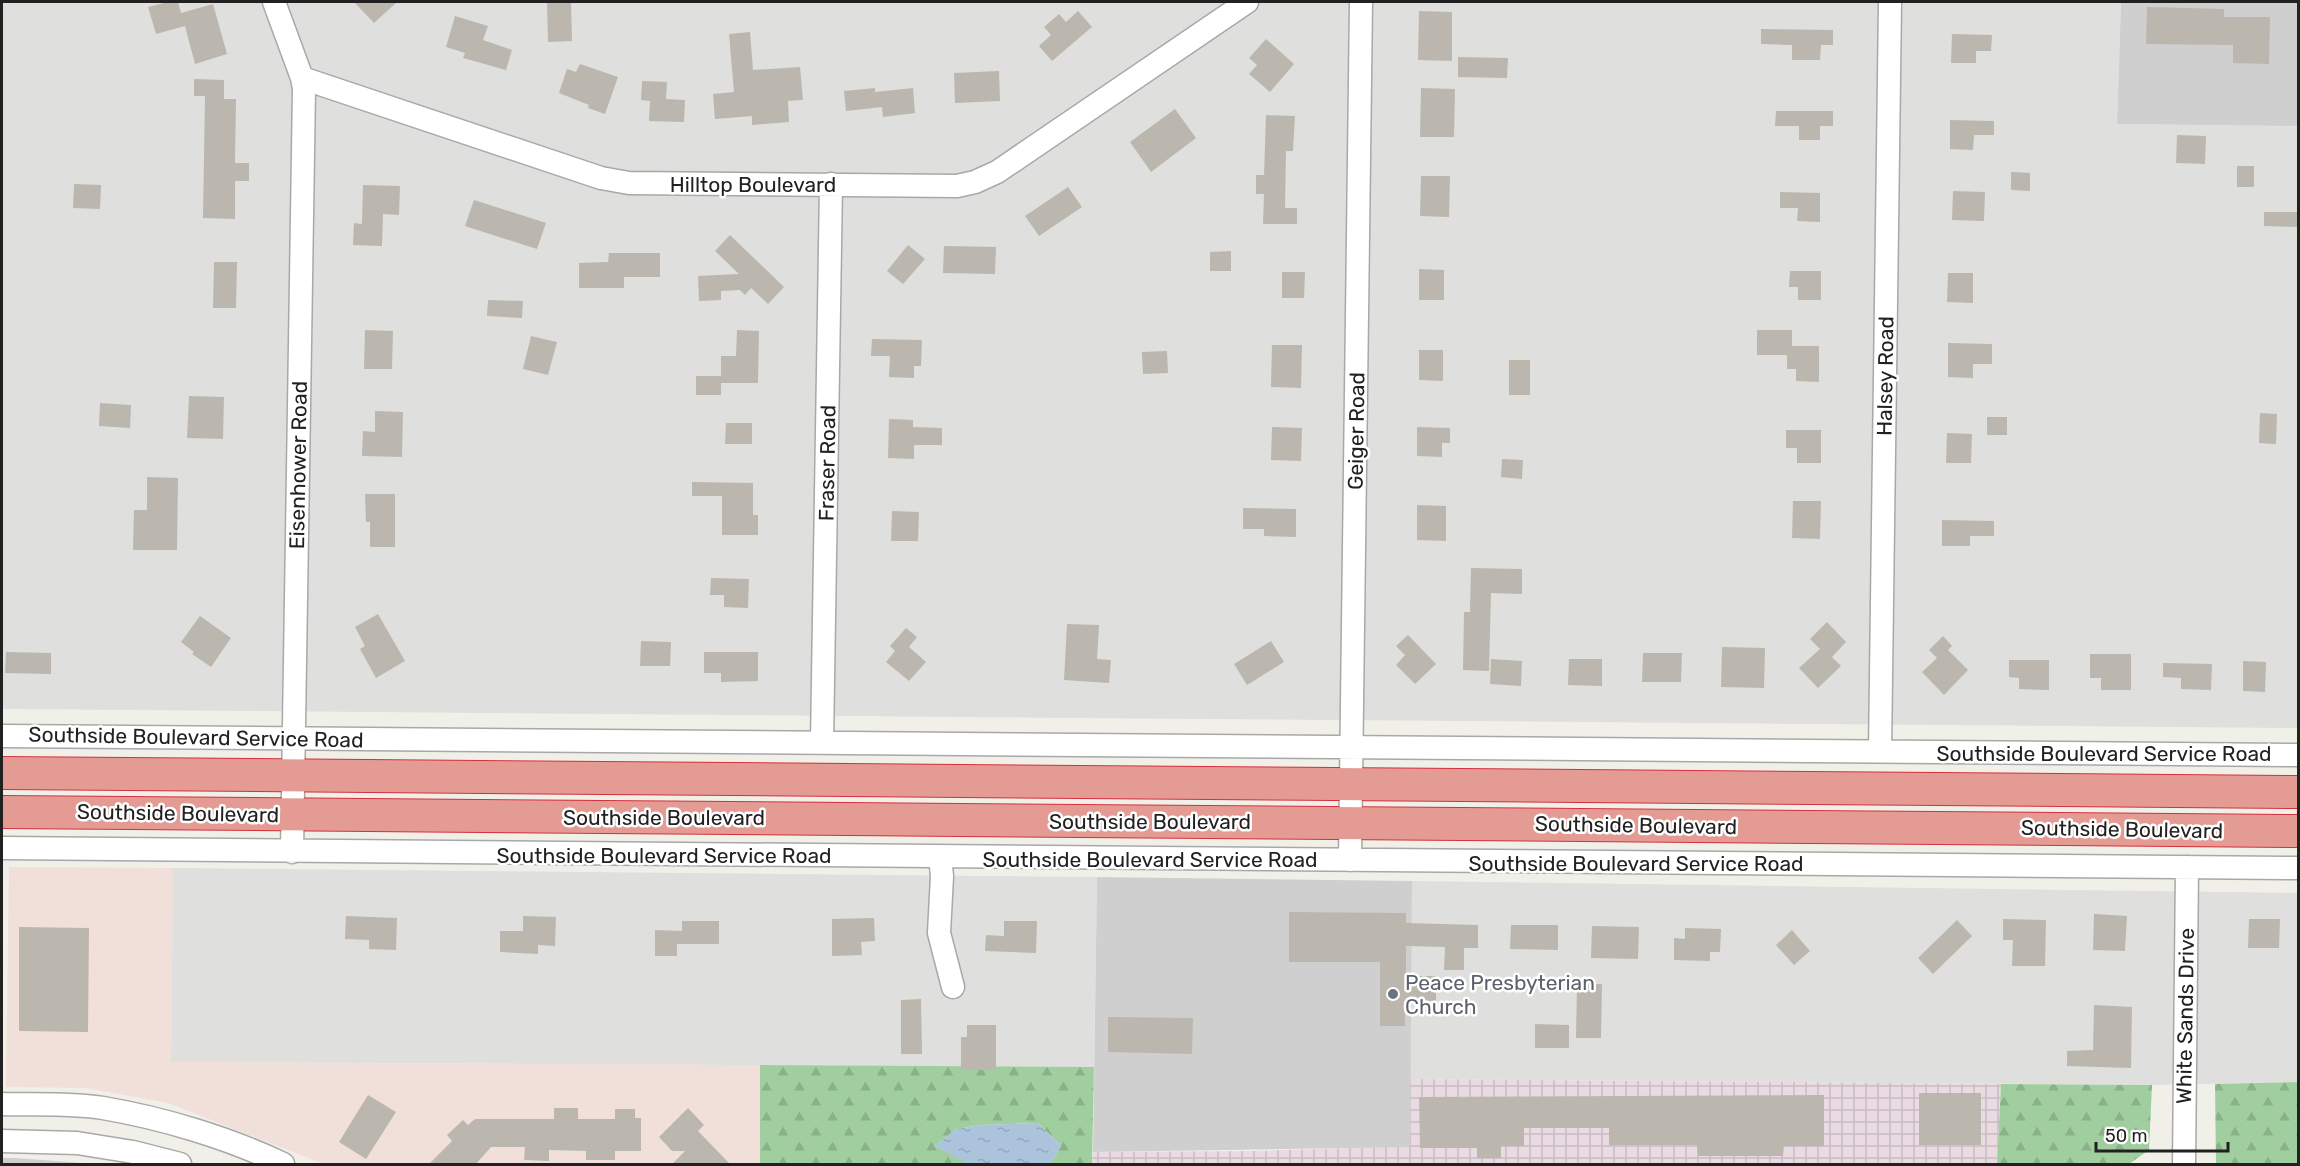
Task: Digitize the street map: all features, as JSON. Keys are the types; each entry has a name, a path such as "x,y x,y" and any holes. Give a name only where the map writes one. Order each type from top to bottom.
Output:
{"highway":[{"name":"Southside Boulevard","path":"2,773 2298,792"},
{"name":"Southside Boulevard","path":"2,812 2298,831"}],"street":[{"path":"274,2 302,78"},
{"name":"Hilltop Boulevard","path":"302,78 601,178 629,183 957,186 975,182 997,172 1247,2"},
{"name":"Geiger Road","path":"1350,860 1361,2"},
{"name":"Halsey Road","path":"1880,751 1890,2"},
{"name":"Eisenhower Road","path":"291,852 304,89 302,78"},
{"name":"Fraser Road","path":"822,742 831,184"},
{"name":"Southside Boulevard Service Road","path":"2,736 2298,755"},
{"name":"Southside Boulevard Service Road","path":"2,848 2298,868"},
{"path":"940,857 942,876 939,933 953,987"},
{"name":"White Sands Drive","path":"2184,1164 2187,867"},
{"path":"2,1104 101,1108 140,1116 217,1138 282,1164"},
{"path":"133,1152 140,1116"},
{"path":"2,1141 77,1143 133,1152 180,1164"}],"shaded area":[{"path":"2,2 2121,2 2117,124 2298,126 2298,728 2,709"},
{"path":"2121,2 2298,2 2298,126 2117,124"},
{"path":"9,867 173,868 171,1062 760,1065 760,1164 323,1164 168,1103 86,1088 6,1087"},
{"path":"173,868 1097,877 1094,1067 171,1062"},
{"path":"1097,877 1412,881 1410,1147 1093,1152"},
{"path":"1412,881 2298,893 2298,1082 2152,1085 1410,1079"},
{"path":"1410,1079 2001,1084 1997,1164 1092,1164 1093,1152 1254,1151 1410,1146"},
{"path":"2,1158 15,1158 97,1164 2,1164"}],"green space":[{"path":"760,1065 1094,1067 1092,1164 1050,1164 1061,1146 1038,1123 981,1125 956,1129 935,1146 970,1164 760,1164"},
{"path":"2298,1082 2298,1164 2216,1164 2215,1084"},
{"path":"2001,1084 2152,1085 2149,1150 2129,1164 1997,1164"}],"water":[{"path":"1038,1123 1061,1146 1050,1164 968,1164 935,1146 956,1129 981,1125"}],"building":[{"path":"178,2 181,13 213,4 227,54 195,64 185,26 156,34 148,7"},
{"path":"354,2 397,2 374,23"},
{"path":"547,2 571,2 572,41 548,42"},
{"path":"2147,7 2224,9 2224,17 2270,17 2269,64 2233,63 2233,45 2146,44"},
{"path":"1078,11 1092,27 1052,61 1039,46 1051,35 1044,27 1059,14 1066,22"},
{"path":"1419,11 1452,12 1452,61 1418,60"},
{"path":"455,16 488,26 483,40 512,50 506,70 463,58 465,53 446,47"},
{"path":"1761,29 1833,30 1833,45 1821,45 1820,60 1792,60 1792,45 1761,44"},
{"path":"750,32 753,70 800,67 803,100 788,101 789,122 752,125 752,116 715,119 713,94 734,92 729,34"},
{"path":"1952,34 1992,35 1991,51 1976,51 1976,63 1951,63"},
{"path":"1266,39 1294,64 1270,92 1249,74 1257,65 1249,58"},
{"path":"1458,57 1508,58 1507,78 1458,77"},
{"path":"580,64 618,77 605,114 559,93 567,69 576,72"},
{"path":"999,71 1000,101 955,103 954,73"},
{"path":"194,79 224,80 224,99 236,99 235,163 249,163 249,181 235,181 235,219 203,218 205,96 194,96"},
{"path":"642,81 667,82 666,99 685,100 684,122 649,121 650,101 641,100"},
{"path":"875,88 875,92 913,88 915,113 883,117 882,107 846,111 844,91"},
{"path":"1421,88 1455,89 1454,137 1420,137"},
{"path":"1175,109 1196,138 1151,172 1130,142"},
{"path":"1776,111 1833,111 1833,126 1820,126 1820,140 1799,140 1799,126 1775,126"},
{"path":"1266,115 1295,116 1293,151 1286,151 1285,208 1297,208 1297,224 1263,224 1264,194 1256,194 1256,175 1264,175"},
{"path":"1950,120 1994,121 1994,135 1974,135 1973,150 1950,149"},
{"path":"2177,135 2206,136 2205,164 2176,163"},
{"path":"2237,166 2254,166 2254,187 2237,187"},
{"path":"2011,172 2030,173 2030,191 2011,190"},
{"path":"1421,176 1450,176 1449,217 1420,216"},
{"path":"74,184 101,185 100,209 73,208"},
{"path":"363,185 400,186 399,215 383,214 382,246 353,245 354,223 362,224"},
{"path":"1068,187 1082,207 1039,236 1025,216"},
{"path":"1953,191 1985,192 1984,221 1952,220"},
{"path":"1780,192 1820,193 1820,222 1797,221 1798,208 1780,208"},
{"path":"474,200 546,223 537,249 465,226"},
{"path":"2264,212 2298,212 2298,227 2264,226"},
{"path":"730,235 784,287 768,304 751,288 745,295 740,290 721,291 721,300 699,301 698,276 739,274 715,251"},
{"path":"908,245 925,259 903,284 887,271"},
{"path":"944,246 996,247 995,274 943,273"},
{"path":"1231,251 1231,271 1210,271 1210,252"},
{"path":"609,253 660,253 660,277 624,277 624,288 579,288 579,263 608,262"},
{"path":"214,262 237,262 236,308 213,308"},
{"path":"1419,269 1444,270 1444,300 1419,300"},
{"path":"1790,271 1821,271 1821,300 1798,300 1798,287 1789,287"},
{"path":"1282,272 1305,272 1304,298 1282,298"},
{"path":"1948,273 1973,273 1973,303 1947,302"},
{"path":"488,300 523,301 522,318 487,316"},
{"path":"365,330 393,331 392,369 364,369"},
{"path":"737,330 759,331 758,383 721,383 721,395 696,395 696,376 721,376 721,356 736,356"},
{"path":"1757,330 1792,330 1792,346 1819,346 1819,382 1796,381 1796,369 1787,369 1787,355 1757,355"},
{"path":"531,336 557,342 548,375 523,369"},
{"path":"872,339 922,340 921,366 914,366 914,378 889,377 890,356 871,356"},
{"path":"1948,343 1992,344 1992,364 1973,364 1973,378 1948,377"},
{"path":"1272,345 1302,345 1301,388 1271,387"},
{"path":"1419,350 1443,350 1443,381 1419,380"},
{"path":"1167,351 1168,373 1143,374 1142,352"},
{"path":"1509,360 1530,360 1530,395 1509,395"},
{"path":"189,396 224,397 223,439 187,438"},
{"path":"100,403 131,405 130,428 99,426"},
{"path":"375,411 403,412 402,457 362,456 363,431 375,432"},
{"path":"2260,413 2277,414 2276,444 2259,443"},
{"path":"1987,417 2007,417 2007,435 1987,435"},
{"path":"889,419 913,420 913,427 942,428 942,445 914,445 914,459 888,458"},
{"path":"726,423 752,423 752,444 725,444"},
{"path":"1272,427 1302,428 1301,461 1271,460"},
{"path":"1417,427 1450,428 1450,443 1442,443 1442,457 1417,456"},
{"path":"1786,430 1821,430 1821,463 1797,463 1797,448 1786,448"},
{"path":"1947,433 1972,434 1971,463 1946,463"},
{"path":"1502,459 1523,460 1522,479 1501,477"},
{"path":"147,477 178,478 177,550 133,550 134,510 147,510"},
{"path":"692,482 753,483 753,515 758,515 758,535 722,535 722,496 692,496"},
{"path":"365,494 395,494 395,547 370,547 370,522 366,522"},
{"path":"1793,501 1821,501 1820,539 1792,538"},
{"path":"1417,505 1446,506 1446,541 1417,540"},
{"path":"1243,508 1296,509 1296,537 1264,536 1264,529 1243,529"},
{"path":"892,511 919,512 918,541 891,541"},
{"path":"1942,520 1994,521 1994,536 1970,536 1970,546 1942,546"},
{"path":"1471,568 1522,569 1522,594 1491,593 1489,671 1463,670 1464,612 1470,612"},
{"path":"711,578 749,579 748,608 724,607 724,595 710,595"},
{"path":"378,614 405,661 376,678 360,649 365,646 355,627"},
{"path":"200,616 231,638 211,667 192,654 194,652 181,642"},
{"path":"1827,622 1846,642 1832,657 1841,666 1818,688 1799,668 1820,649 1810,639"},
{"path":"1067,624 1099,625 1097,659 1111,660 1109,683 1064,680"},
{"path":"906,628 917,637 909,647 926,662 909,681 886,662 895,651 890,646"},
{"path":"1408,635 1436,664 1415,684 1396,665 1405,655 1396,646"},
{"path":"1943,636 1952,646 1948,650 1968,670 1944,695 1922,672 1937,658 1929,650"},
{"path":"641,641 671,642 670,666 640,666"},
{"path":"1271,641 1284,662 1247,685 1234,664"},
{"path":"1722,647 1765,648 1764,688 1721,687"},
{"path":"6,652 51,653 51,674 5,673"},
{"path":"704,652 758,652 758,681 721,682 721,673 704,673"},
{"path":"1643,653 1682,653 1681,682 1642,682"},
{"path":"2090,654 2131,654 2131,690 2101,690 2101,678 2090,678"},
{"path":"1491,659 1522,661 1521,686 1490,684"},
{"path":"1569,659 1602,659 1602,686 1568,685"},
{"path":"2009,660 2049,660 2049,690 2019,689 2019,678 2009,677"},
{"path":"2243,661 2266,662 2265,692 2243,691"},
{"path":"2163,663 2212,664 2211,690 2181,689 2181,678 2163,677"},
{"name":"Peace Presbyterian Church","path":"1289,912 1406,913 1406,923 1478,925 1478,948 1464,948 1464,970 1444,970 1445,947 1406,946 1406,976 1436,976 1436,1001 1405,1000 1405,1026 1380,1026 1380,962 1289,962"},
{"path":"2094,914 2127,916 2125,951 2093,950"},
{"path":"346,916 397,918 396,950 369,949 369,940 345,939"},
{"path":"523,916 556,917 555,946 538,945 538,954 500,952 500,931 523,931"},
{"path":"874,918 875,941 861,942 862,955 832,956 832,919"},
{"path":"2003,919 2046,920 2045,966 2012,966 2013,940 2003,940"},
{"path":"2249,919 2280,919 2279,948 2248,948"},
{"path":"1957,920 1972,936 1933,974 1918,958"},
{"path":"682,921 719,921 719,944 677,944 677,956 655,956 655,930 682,931"},
{"path":"1004,921 1037,921 1036,953 985,951 986,935 1004,936"},
{"path":"1511,925 1558,925 1558,950 1510,949"},
{"path":"1592,926 1639,927 1638,959 1591,958"},
{"path":"19,927 89,928 88,1032 19,1031"},
{"path":"1685,928 1721,929 1720,952 1710,952 1710,961 1674,960 1674,938 1685,939"},
{"path":"1792,930 1810,951 1794,965 1776,945"},
{"path":"1577,984 1602,984 1601,1038 1576,1038"},
{"path":"921,999 922,1054 901,1054 901,1000"},
{"path":"2094,1005 2132,1007 2131,1068 2067,1066 2067,1051 2093,1050"},
{"path":"1108,1017 1193,1018 1192,1054 1108,1052"},
{"path":"1535,1024 1569,1025 1569,1048 1535,1048"},
{"path":"967,1025 996,1025 996,1070 961,1070 961,1037 967,1037"},
{"path":"1919,1093 1981,1093 1981,1145 1919,1145"},
{"path":"368,1095 396,1112 366,1159 339,1142"},
{"path":"1824,1095 1824,1146 1784,1146 1783,1156 1698,1156 1697,1145 1609,1145 1609,1128 1524,1128 1524,1146 1501,1146 1501,1158 1477,1158 1477,1148 1420,1148 1419,1097"},
{"path":"554,1108 578,1108 578,1119 615,1119 615,1109 635,1109 635,1118 641,1118 641,1151 615,1151 615,1160 586,1160 586,1151 549,1150 549,1161 524,1160 525,1147 491,1147 476,1164 429,1164 452,1141 447,1135 463,1120 468,1125 475,1119 554,1119"},
{"path":"688,1108 704,1125 698,1131 730,1164 672,1164 685,1151 672,1151 659,1137"}],"place":[{"name":"Peace Presbyterian Church","path":"1393,994"}]}
